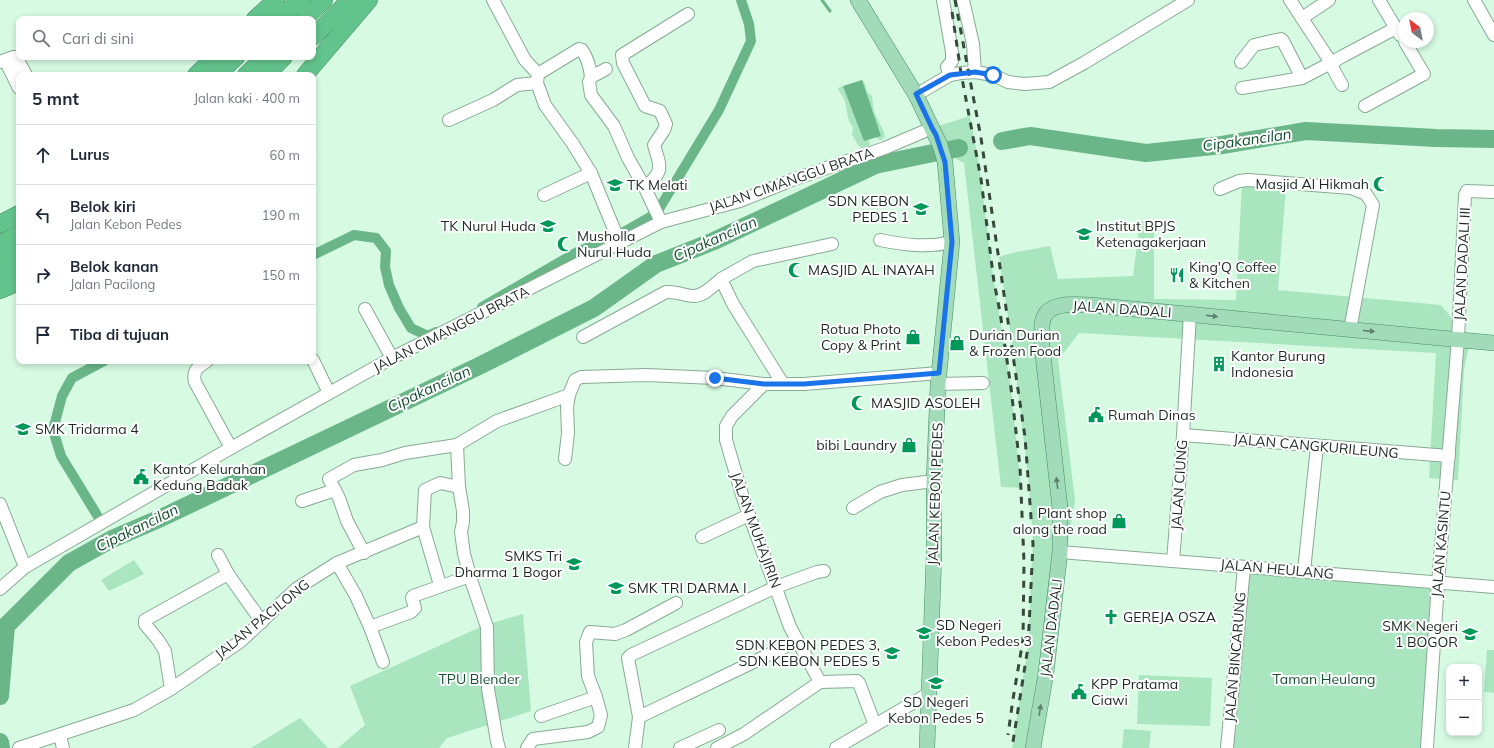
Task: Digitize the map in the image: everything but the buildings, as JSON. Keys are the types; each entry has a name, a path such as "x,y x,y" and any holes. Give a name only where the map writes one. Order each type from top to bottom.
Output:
{"highway":[{"path":"258,16 276,0"},
{"path":"282,16 301,0"},
{"path":"285,16 301,0"},
{"path":"307,16 324,0"},
{"path":"316,26 344,0"},
{"path":"316,34 350,0"},
{"path":"316,51 361,0"},
{"path":"308,72 369,0"},
{"path":"199,72 212,60"},
{"path":"219,72 233,60"},
{"path":"227,72 239,60"},
{"path":"249,72 262,60"},
{"path":"269,72 281,60"},
{"path":"278,72 290,60"},
{"path":"299,72 309,60"},
{"path":"0,224 16,216"},
{"path":"0,237 16,228"},
{"path":"0,244 16,235"},
{"path":"0,260 16,253"},
{"path":"0,276 16,268"},
{"path":"0,282 16,275"},
{"path":"0,290 16,283"},
{"path":"0,300 16,296"}],"main road":[{"name":"JALAN KEBON PEDES","path":"858,0 916,94 936,135 945,162 952,242 939,379 934,481 934,555 927,748"},
{"name":"JALAN DADALI","path":"1033,748 1046,673 1060,552 1060,508 1042,346 1044,316 1050,309 1064,304 1101,306 1494,343"}],"street":[{"path":"493,0 525,60 537,79 545,105 573,144 590,173 617,234"},
{"path":"943,0 952,52 952,61 947,67 950,75"},
{"path":"963,0 973,44 975,72"},
{"path":"916,94 950,75 975,72 993,75 1008,82 1025,84 1049,82 1084,63 1174,4 1188,0"},
{"path":"1290,0 1328,58 1330,65 1342,85"},
{"path":"1302,18 1329,0"},
{"path":"1379,0 1398,31"},
{"path":"1474,0 1494,35"},
{"path":"645,188 656,178 660,171 654,145 664,130 666,124 660,111 644,106 625,68 622,58 623,53 688,14"},
{"path":"1242,88 1302,78 1330,65 1343,56 1396,28"},
{"path":"1241,62 1254,45 1281,39 1283,40 1302,78"},
{"path":"1365,106 1424,74 1408,48"},
{"path":"450,120 493,100 517,85 537,79 579,49 582,50 587,58 592,77"},
{"path":"16,57 13,56 2,61 16,83"},
{"path":"18,60 24,72"},
{"path":"606,69 592,77 589,82 591,95 614,126 628,158 645,188 661,222"},
{"name":"JALAN CIMANGGU BRATA","path":"0,589 25,567 231,448 617,234 740,200 859,156 886,148 932,128"},
{"path":"544,195 590,173"},
{"path":"1220,189 1239,181 1248,180 1351,188 1366,194 1373,205 1350,330"},
{"name":"JALAN DADALI III","path":"1458,339 1465,195 1467,191 1494,192"},
{"path":"880,240 909,246 939,245 952,242"},
{"path":"583,337 666,292 677,292 694,296 707,290 721,279 753,262 832,244"},
{"path":"721,279 733,304 783,384"},
{"path":"365,309 392,358"},
{"name":"JALAN CIUNG","path":"1173,561 1183,435 1190,314"},
{"name":"JALAN KASINTU","path":"1427,748 1438,583 1458,339"},
{"path":"202,364 195,371 193,376 195,382 231,448"},
{"path":"315,364 329,393"},
{"path":"565,459 568,433 567,407 569,395 575,380 581,377 661,376 715,378 764,384 823,384 939,379 983,383"},
{"name":"JALAN MUHAJIRIN","path":"764,384 732,416 726,426 726,440 730,459 749,515 790,627 820,682"},
{"path":"364,553 347,521 329,479 354,465 382,460 405,453 457,445 497,421 569,395"},
{"name":"JALAN CANGKURILEUNG","path":"1183,435 1448,456"},
{"path":"457,445 459,487 463,511 461,532 464,554 487,627 488,689 499,748"},
{"path":"1304,571 1317,446"},
{"path":"853,508 880,492 902,485 934,481"},
{"path":"440,586 423,527 425,490 440,483 459,487"},
{"path":"302,501 335,490"},
{"path":"0,504 25,567"},
{"path":"702,537 749,515"},
{"name":"JALAN PACILONG","path":"19,748 60,736 134,710 171,689 241,640 296,589 337,563 364,553 423,527"},
{"name":"JALAN HEULANG","path":"1060,552 1438,583 1494,586"},
{"path":"218,555 228,574 262,622"},
{"path":"337,563 356,596 370,627 383,662"},
{"name":"JALAN BINCARUNG","path":"1227,748 1244,567"},
{"path":"635,748 639,717 629,656 776,587 817,572 824,571"},
{"path":"171,689 165,651 158,640 144,624 145,620 228,574"},
{"path":"370,627 411,612 415,608 412,598 413,596 470,576"},
{"path":"527,748 533,739 588,732 598,727 601,715 588,676 586,642 590,632 614,634 626,630 676,603"},
{"path":"639,717 797,641"},
{"path":"717,748 744,734 820,682 857,681 875,725"},
{"path":"836,748 928,694"},
{"path":"541,716 596,697"},
{"path":"684,747 719,730"},
{"path":"60,736 63,748"}],"green space":[{"path":"862,80 865,84 867,92 872,96 874,112 884,132 885,137 881,140 875,135 858,85"},
{"path":"843,86 847,89 870,144 868,147 860,148 852,135 853,127 849,121 845,103 838,88"},
{"path":"970,116 979,165 994,282 1011,388 1021,488 1001,487 964,163 942,151 932,128"},
{"path":"1242,183 1286,187 1278,290 1441,305 1470,341 1464,370 1458,480 1429,478 1436,353 1079,333 1058,360 1075,500 1033,748 1012,748 1028,647 1033,539 1028,475 1013,351 999,257 1050,246 1058,279 1133,276 1140,221 1154,224 1154,299 1236,300"},
{"path":"134,560 144,574 109,591 101,580"},
{"name":"Taman Heulang","path":"1244,567 1444,582 1429,748 1226,748"},
{"name":"TPU Blender","path":"523,614 531,711 447,738 439,748 338,748 365,725 350,686 485,625"},
{"path":"1487,650 1494,650 1494,693 1484,692"},
{"path":"1139,675 1212,678 1210,726 1137,724"},
{"path":"300,718 328,748 251,748"},
{"path":"1124,729 1151,731 1149,748 1122,748"}],"shaded area":[{"path":"862,80 881,136 864,141 843,86"}],"waterway":[{"path":"659,209 719,110 751,41 749,24 741,0"},
{"path":"822,0 830,11"},
{"name":"Cipakancilan","path":"1002,141 1030,136 1146,153 1222,145 1306,131 1436,138 1494,139"},
{"name":"Cipakancilan","path":"949,150 959,148"},
{"name":"Cipakancilan","path":"0,696 6,626 69,563 112,539 161,518 479,366 594,308 656,264 714,241 875,165 933,153"},
{"path":"875,165 876,156"},
{"path":"622,233 650,217"},
{"path":"316,254 354,235 376,238 386,251 385,267 389,285 399,308 411,328 428,336 436,332"},
{"path":"482,307 579,251 613,237"},
{"path":"97,515 61,456 53,430 62,396 72,378 98,364"},
{"name":"Cipakancilan","path":"0,742 1,748"}],"railway":[{"path":"955,0 981,138 1025,437 1033,544 1028,647 1012,748"},
{"path":"952,12 961,73 981,179 994,282 1011,388 1020,467 1024,562 1023,640 1008,735"}],"place":[{"name":"Masjid Al Hikmah","path":"1381,184"},
{"name":"TK Melati","path":"615,185"},
{"name":"SDN KEBON PEDES 1","path":"921,209"},
{"name":"TK Nurul Huda","path":"548,226"},
{"name":"Institut BPJS Ketenagakerjaan","path":"1084,234"},
{"name":"Musholla Nurul Huda","path":"565,244"},
{"name":"MASJID AL INAYAH","path":"796,270"},
{"name":"King'Q Coffee & Kitchen","path":"1177,275"},
{"name":"Rotua Photo Copy & Print","path":"913,337"},
{"name":"Durian Durian & Frozen Food","path":"957,343"},
{"name":"Kantor Burung Indonesia","path":"1219,364"},
{"name":"MASJID ASOLEH","path":"859,403"},
{"name":"Rumah Dinas","path":"1096,415"},
{"name":"SMK Tridarma 4","path":"23,429"},
{"name":"bibi Laundry","path":"909,445"},
{"name":"Kantor Kelurahan Kedung Badak","path":"141,477"},
{"name":"Plant shop along the road","path":"1119,521"},
{"name":"SMKS Tri Dharma 1 Bogor","path":"574,564"},
{"name":"SMK TRI DARMA I","path":"616,588"},
{"name":"GEREJA OSZA","path":"1111,617"},
{"name":"SD Negeri Kebon Pedes 3","path":"924,633"},
{"name":"SMK Negeri 1 BOGOR","path":"1470,634"},
{"name":"SDN KEBON PEDES 3, SDN KEBON PEDES 5","path":"892,653"},
{"name":"SD Negeri Kebon Pedes 5","path":"936,683"},
{"name":"KPP Pratama Ciawi","path":"1079,692"}],"route":[{"path":"715,378 764,384 823,384 939,373 952,242 945,162 936,135 916,94 950,75 975,72 993,75"}]}
